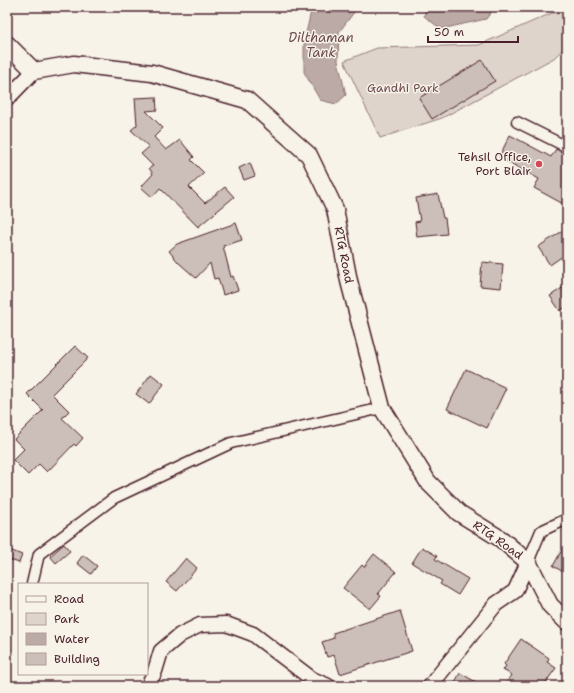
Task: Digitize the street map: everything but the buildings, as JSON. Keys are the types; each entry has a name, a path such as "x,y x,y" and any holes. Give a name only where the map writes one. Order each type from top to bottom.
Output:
{"main road":[{"path":"7,44 34,71"},
{"name":"RTG Road","path":"34,71 74,64 152,73 247,100 308,155 335,209 349,281 382,408 428,482 459,513 501,539 528,562 550,605 567,622"}],"street":[{"path":"7,99 34,71"},
{"path":"517,122 567,147"},
{"path":"32,583 39,554 114,498 231,443 382,408"},
{"path":"430,686 496,604 515,591 541,531 567,519"},
{"path":"148,686 151,670 161,651 180,635 200,625 226,624 253,634 312,679 328,686"}],"green space":[{"name":"Gandhi Park","path":"567,12 567,45 554,58 442,118 380,138 344,61 377,48 479,45 552,13"}],"water":[{"name":"Dilthaman Tank","path":"312,7 358,7 339,32 338,61 346,95 336,104 320,100 304,72 304,42"},
{"path":"427,7 495,7 486,19 441,29 424,16"}],"place":[{"name":"Tehsil Office, Port Blair","path":"539,164"}]}
